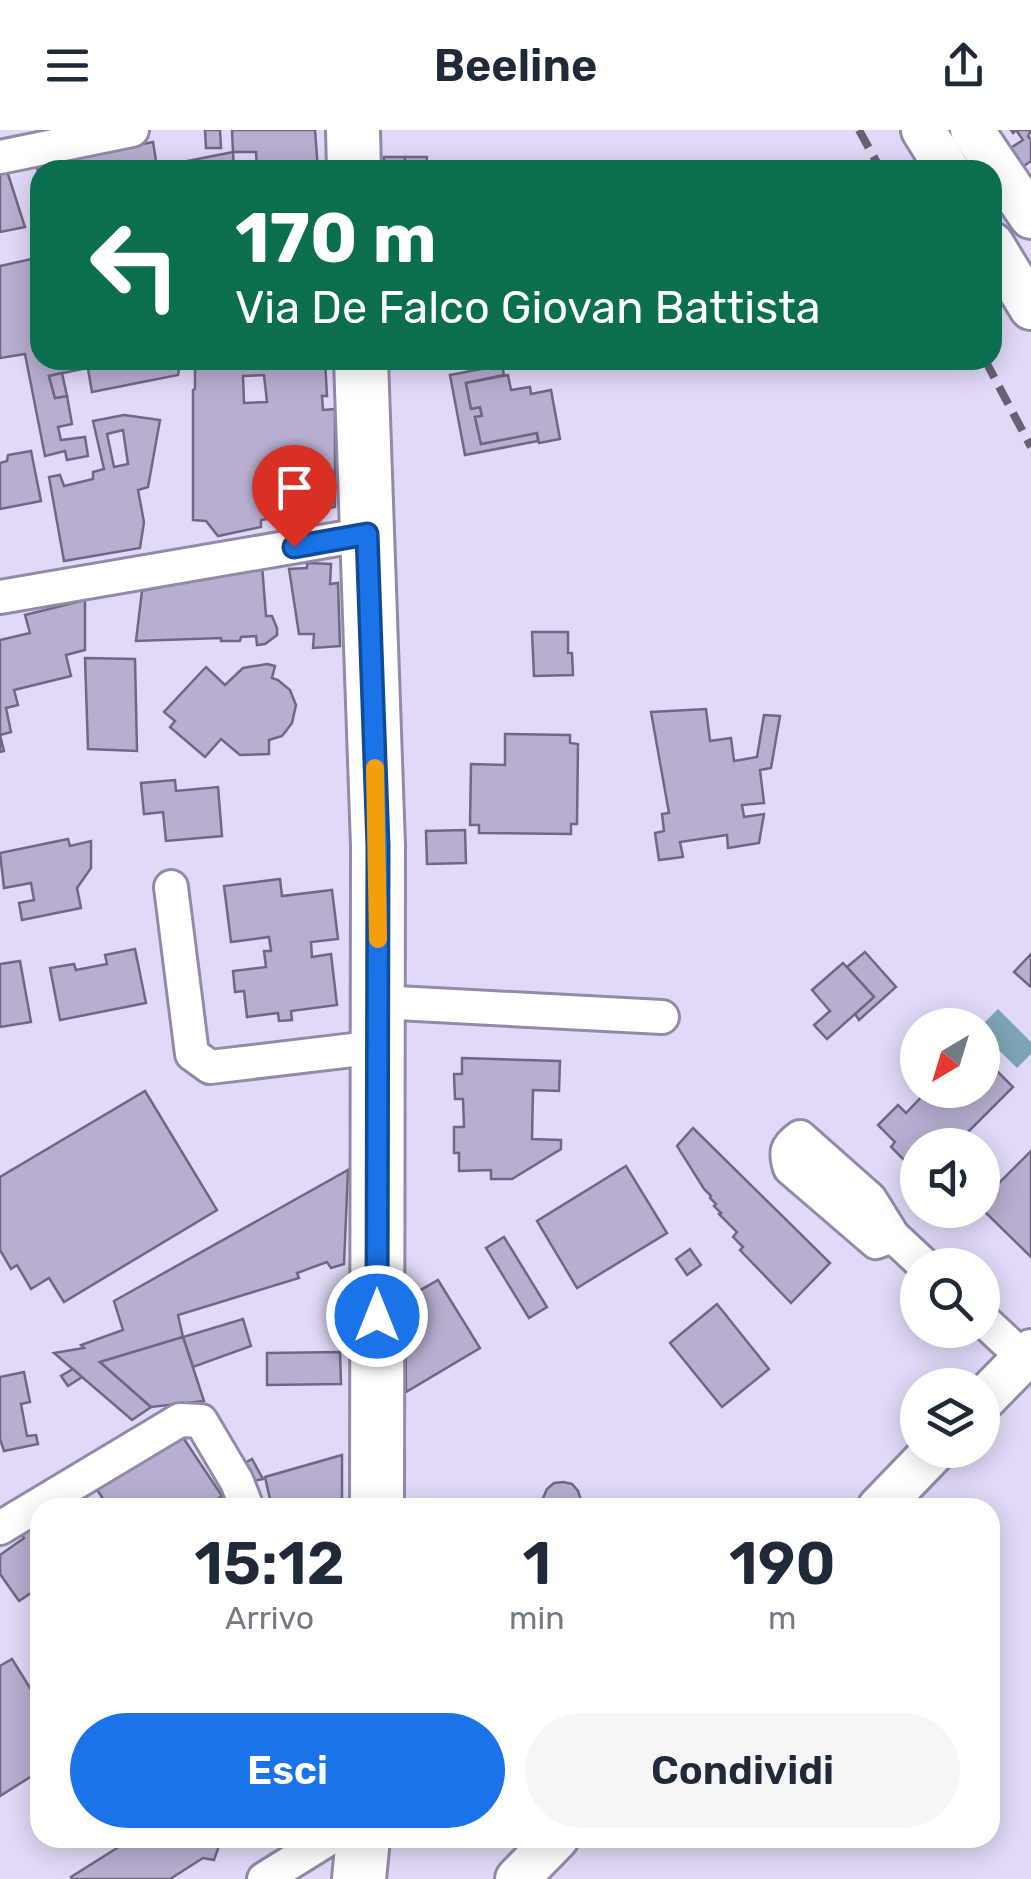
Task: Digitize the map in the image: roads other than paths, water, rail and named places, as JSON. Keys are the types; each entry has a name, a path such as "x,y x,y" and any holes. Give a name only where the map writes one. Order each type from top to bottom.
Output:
{"main road":[{"path":"353,130 354,160"},
{"path":"361,370 378,846 377,1498"}],"street":[{"path":"0,157 132,130"},
{"path":"923,130 942,160"},
{"path":"972,130 992,160"},
{"path":"1002,174 1031,217"},
{"path":"1002,260 1031,308"},
{"path":"0,597 367,534"},
{"path":"171,887 192,1054 210,1067 378,1025 662,1017"},
{"path":"893,1236 906,1248"},
{"path":"1000,1333 1028,1355 1000,1383"},
{"path":"50,1498 180,1420 202,1421 243,1498"},
{"path":"889,1498 918,1468"},
{"path":"0,1528 30,1510"},
{"path":"517,1879 548,1848"},
{"path":"264,1879 357,1861"}],"water":[{"path":"1000,1011 1031,1042 1031,1054 1017,1068 1000,1052"}],"railway":[{"path":"859,130 876,160"},
{"path":"990,370 1031,447"}]}
